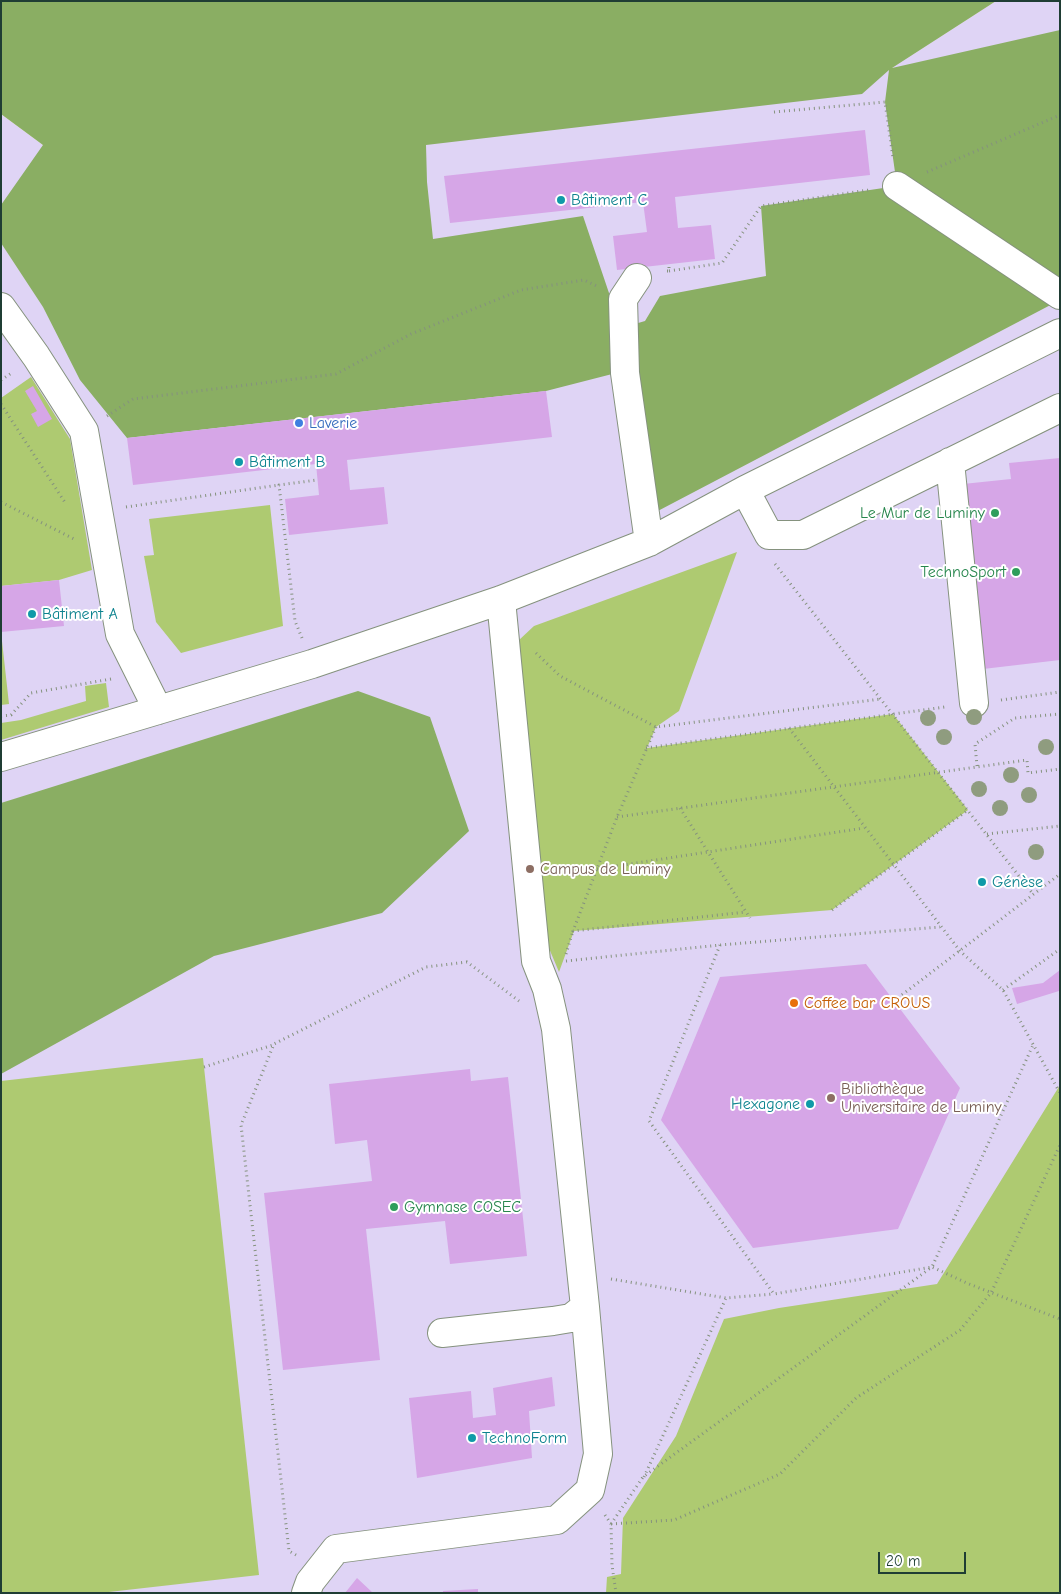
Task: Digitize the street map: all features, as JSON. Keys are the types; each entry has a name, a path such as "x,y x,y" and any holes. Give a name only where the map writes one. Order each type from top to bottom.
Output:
{"street":[{"path":"897,186 1060,295"},
{"path":"630,288 626,374 650,542"},
{"path":"1,307 36,356 84,431 120,634 158,710"},
{"path":"1,757 312,664 501,600 650,542 745,490 1060,333"},
{"path":"745,490 769,535 803,535 1060,408"},
{"path":"950,462 974,703"},
{"path":"306,1593 310,1582 336,1549 557,1520 590,1490 598,1454 582,1275 556,1029 547,989 536,961 501,600"},
{"path":"442,1333 562,1320 571,1318 585,1308"}],"path":[{"path":"774,112 885,102 897,186"},
{"path":"669,271 722,263 761,206 897,186 1060,115"},
{"path":"84,431 133,399 336,374 411,334 521,290 584,280 630,288"},
{"path":"1,404 70,509"},
{"path":"98,510 317,480"},
{"path":"279,485 295,620 312,664"},
{"path":"1,502 96,550 108,569"},
{"path":"769,535 773,563 882,699 1033,894"},
{"path":"504,634 530,647 560,676 656,727 882,699"},
{"path":"1,716 11,715 31,693 141,675"},
{"path":"646,748 893,714"},
{"path":"977,766 975,744 1016,718 1060,714"},
{"path":"656,727 617,817 573,930 746,912"},
{"path":"789,728 960,951 1003,990 1060,1093"},
{"path":"617,817 1027,760 1028,773 1060,769"},
{"path":"680,808 750,918"},
{"path":"832,910 894,867 968,810"},
{"path":"986,834 1060,826"},
{"path":"597,870 864,828"},
{"path":"894,1001 1060,874"},
{"path":"563,961 720,945 941,927"},
{"path":"720,945 649,1121 774,1294"},
{"path":"1003,990 1060,949"},
{"path":"204,1066 274,1044 426,967 468,962 556,1029"},
{"path":"274,1044 241,1126 289,1551 320,1569"},
{"path":"644,1477 932,1267 1033,1045"},
{"path":"610,1524 674,1520 780,1474 856,1398 960,1330 991,1293 1060,1145"},
{"path":"582,1275 726,1298 774,1294 932,1267 991,1293 1060,1319"},
{"path":"616,1593 612,1565 610,1524 644,1477 726,1298"}],"shaded area":[{"name":"Campus de Luminy","path":"996,1 1060,1 1060,1593 1,1593 1,114 43,145 890,69"}],"green space":[{"path":"1,1 996,1 892,68 1060,30 1060,300 654,513 628,326 645,321 660,296 766,276 761,206 897,186 885,102 889,70 862,94 426,145 427,182 433,239 583,216 610,296 620,372 546,391 127,438 80,380 43,307 1,243 1,205 43,145 1,114"},
{"path":"31,377 70,439 92,570 59,580 1,586 1,398"},
{"path":"270,505 283,626 181,653 156,622 144,556 154,555 149,519"},
{"path":"737,552 679,711 656,727 647,748 893,714 968,810 832,910 574,931 559,972 543,934 518,641 534,626"},
{"path":"1,632 9,704 1,705"},
{"path":"106,683 109,707 1,740 1,723 21,720 86,701 85,686"},
{"path":"358,691 430,717 469,831 382,913 214,956 1,1074 1,803"},
{"path":"203,1058 259,1575 100,1593 1,1593 1,1081"},
{"path":"1060,1085 1060,1593 606,1593 607,1577 621,1574 623,1518 676,1436 724,1319 779,1308 937,1284"}],"building":[{"name":"Bâtiment C","path":"865,130 870,175 675,197 678,228 711,225 715,259 617,270 613,236 647,232 643,202 450,223 444,176"},
{"path":"33,386 52,419 38,427 31,414 37,411 25,391"},
{"name":"Bâtiment B","path":"546,391 552,437 347,460 350,490 384,487 388,524 289,535 285,499 319,495 316,464 133,485 127,438"},
{"name":"TechnoSport","path":"1060,458 1060,660 983,669 963,484 1011,479 1009,463"},
{"name":"Bâtiment A","path":"59,580 64,626 1,632 1,586"},
{"name":"Hexagone","path":"866,964 960,1088 898,1229 753,1248 661,1120 720,977"},
{"path":"1060,970 1059,991 1017,1004 1012,988 1043,983"},
{"name":"Gymnase COSEC","path":"470,1069 471,1081 508,1077 527,1256 450,1264 445,1221 366,1229 380,1360 283,1370 264,1193 372,1181 367,1140 335,1144 329,1084"},
{"name":"TechnoForm","path":"552,1377 555,1406 529,1411 532,1458 417,1478 409,1398 471,1391 473,1418 496,1415 493,1388"},
{"path":"357,1578 373,1593 345,1593"},
{"path":"478,1589 478,1593 443,1593 443,1591"}],"place":[{"name":"Bâtiment C","path":"561,200"},
{"name":"Laverie","path":"299,423"},
{"name":"Bâtiment B","path":"239,462"},
{"name":"Le Mur de Luminy","path":"995,513"},
{"name":"TechnoSport","path":"1016,572"},
{"name":"Bâtiment A","path":"32,614"},
{"name":"Campus de Luminy","path":"530,869"},
{"name":"Génèse","path":"982,882"},
{"name":"Coffee bar CROUS","path":"794,1003"},
{"name":"Bibliothèque Universitaire de Luminy","path":"831,1098"},
{"name":"Hexagone","path":"810,1104"},
{"name":"Gymnase COSEC","path":"394,1207"},
{"name":"TechnoForm","path":"472,1438"}]}
